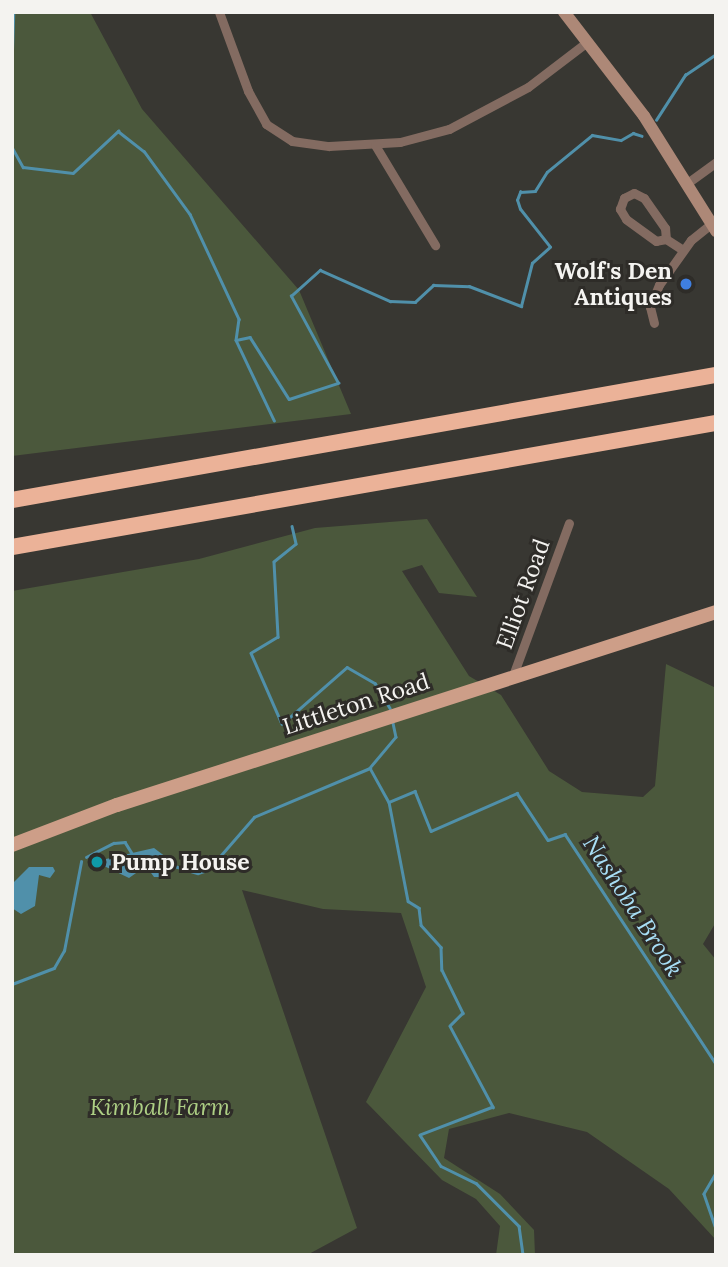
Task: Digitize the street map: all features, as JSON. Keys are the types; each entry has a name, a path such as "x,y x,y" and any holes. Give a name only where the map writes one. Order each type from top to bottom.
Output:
{"highway":[{"path":"12,500 716,375"},
{"path":"12,547 716,423"}],"main road":[{"path":"564,12 644,116 714,227"},
{"name":"Littleton Road","path":"12,845 117,806 716,612"}],"street":[{"path":"219,12 247,91 271,129 301,142 375,145 435,135 465,122 535,83 587,42"},
{"path":"375,145 435,245"},
{"path":"686,184 716,162"},
{"path":"666,239 665,229 644,198 634,194 624,198 623,216 656,241 666,239 682,250"},
{"path":"654,323 649,311 652,298 682,250 714,227"},
{"name":"Elliot Road","path":"512,678 569,523"}],"green space":[{"path":"12,12 90,12 142,109 299,290 351,414 12,456"},
{"name":"Kimball Farm","path":"427,519 477,597 439,593 422,565 402,571 469,676 501,695 549,771 582,792 643,797 655,786 666,664 716,688 716,922 703,944 716,960 716,1240 669,1189 587,1132 509,1113 449,1129 444,1158 500,1194 534,1230 535,1255 496,1255 500,1226 476,1199 442,1180 366,1102 426,987 401,913 323,909 242,890 357,1228 307,1255 12,1255 12,591 199,559 315,528"}],"water":[{"path":"154,848 166,857 162,877 154,877 146,866 129,878 104,866 106,859"},
{"path":"29,867 53,867 55,871 50,878 39,875 35,906 21,914 12,908 12,884"}],"waterway":[{"path":"12,50 13,12"},
{"path":"656,120 685,75 716,54"},
{"name":"Nashoba Brook","path":"12,147 23,167 73,173 118,131 144,151 190,214 239,319 236,340 274,420"},
{"path":"236,340 250,337 289,399 338,383 291,296 320,270 390,301 415,302 433,285 469,286 521,306 532,263 550,247 520,209 517,200 520,192 535,191 547,172 592,135 621,140 633,133 642,136"},
{"name":"Nashoba Brook","path":"292,526 296,544 274,562 278,637 251,653 282,724 347,667 375,683 390,708"},
{"name":"Nashoba Brook","path":"393,723 396,737 370,768 389,802 415,791 431,831 517,793 548,840 565,834 716,1064"},
{"path":"168,864 198,873 208,870 254,817 370,768"},
{"path":"389,802 408,901 419,908 421,925 441,947 442,970 463,1013 450,1026 493,1107 420,1135 441,1166 476,1183 519,1226 523,1255"},
{"path":"86,857 114,843 125,842 132,853"},
{"path":"12,984 54,968 64,951 81,862"},
{"name":"Nashoba Brook","path":"716,1173 704,1194 716,1228"}],"place":[{"name":"Wolf's Den Antiques","path":"686,284"},
{"name":"Pump House","path":"97,862"}]}
